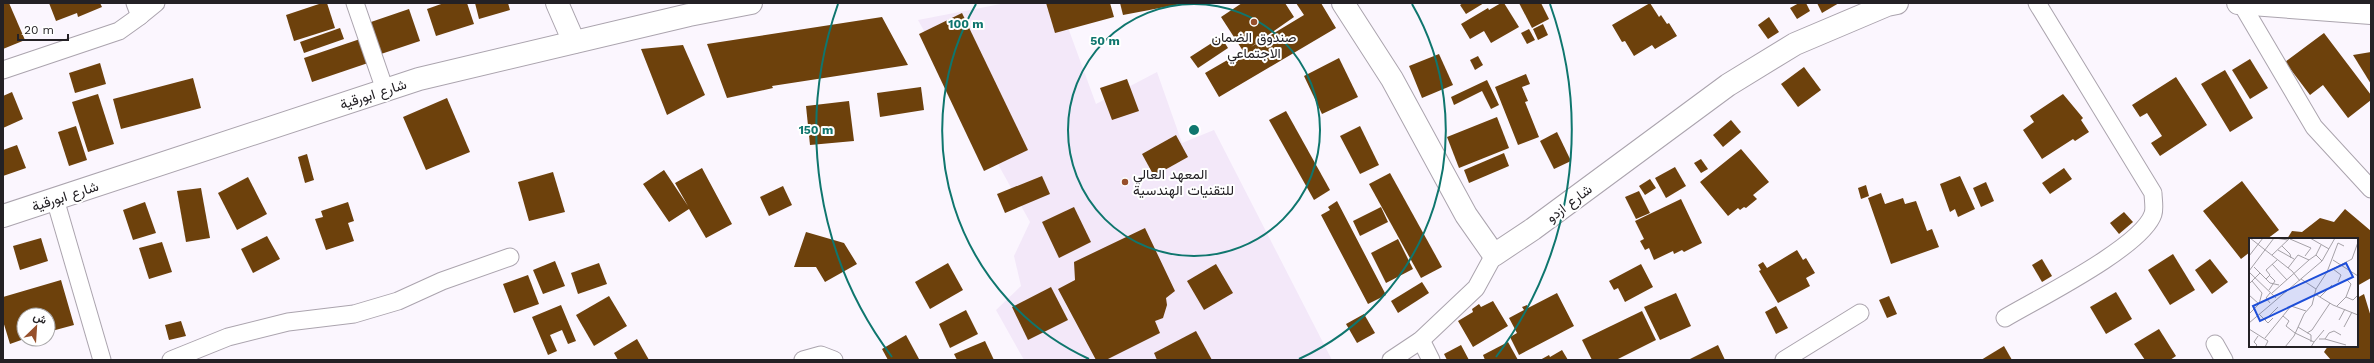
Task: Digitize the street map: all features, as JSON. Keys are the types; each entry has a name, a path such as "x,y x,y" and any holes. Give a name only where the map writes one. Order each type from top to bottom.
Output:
{"main road":[{"path":"557,3 574,42"},
{"name":"شارع ابورقية","path":"3,216 419,79 689,15 751,3"},
{"path":"1343,3 1392,80 1466,215 1494,255"},
{"path":"2240,3 2371,13"},
{"name":"شارع ازدو","path":"1494,255 1533,229 1728,85 1795,44 1890,4"}],"street":[{"path":"3,70 119,31 138,10 156,3"},
{"path":"355,3 385,90"},
{"path":"2005,318 2121,249 2142,231 2153,214 2153,193 2037,3"},
{"path":"2240,3 2314,127 2371,189"},
{"path":"55,199 102,360"},
{"path":"1391,360 1421,340 1476,288 1494,255"},
{"path":"171,360 228,337 288,322 354,314 398,302 442,281 510,257"},
{"path":"1784,360 1860,313"},
{"path":"1421,340 1431,360"},
{"path":"2216,344 2224,360"},
{"path":"804,360 821,355 834,360"}],"shaded area":[{"name":"المعهد العالي للتقنيات الهندسية","path":"1006,3 1059,3 1096,104 1157,72 1182,143 1214,130 1332,360 1024,360 996,310 1021,286 1014,256 1030,222 918,20"}],"building":[{"path":"9,3 25,40 3,49 3,4"},
{"path":"49,3 100,3 102,7 78,17 77,13 56,21"},
{"path":"322,3 327,3 335,28 294,41 286,15"},
{"path":"444,3 467,3 474,24 436,36 427,9"},
{"path":"475,3 508,3 510,10 479,19"},
{"path":"1046,3 1110,3 1114,17 1055,33"},
{"path":"1120,3 1181,3 1181,4 1123,15"},
{"path":"1242,3 1285,3 1294,17 1251,47 1304,15 1296,3 1321,3 1336,28 1219,97 1205,73 1243,51 1221,17"},
{"path":"1463,3 1484,3 1466,14 1460,5"},
{"path":"1501,3 1504,3 1519,27 1491,43 1484,31 1470,39 1461,24 1488,8 1489,10"},
{"path":"1519,3 1541,3 1549,19 1532,28"},
{"path":"1650,3 1659,17 1661,15 1667,24 1669,23 1677,36 1655,49 1652,45 1634,56 1625,41 1622,42 1612,25"},
{"path":"1799,3 1806,3 1810,11 1797,19 1790,8"},
{"path":"1817,3 1839,3 1822,13"},
{"path":"409,9 420,41 378,55 368,23"},
{"path":"962,13 1028,150 984,171 919,34"},
{"path":"882,17 908,65 772,86 773,88 727,98 707,44"},
{"path":"1769,17 1779,32 1768,39 1758,25"},
{"path":"1543,24 1548,35 1538,40 1533,29"},
{"path":"340,28 344,39 304,53 300,42"},
{"path":"1529,29 1535,40 1527,44 1521,33"},
{"path":"2324,33 2371,95 2371,100 2348,118 2323,85 2310,95 2285,62"},
{"path":"1221,37 1228,48 1198,68 1190,57"},
{"path":"360,39 368,63 312,82 304,58"},
{"path":"683,45 705,95 667,115 641,49"},
{"path":"2371,52 2371,84 2353,55"},
{"path":"1439,54 1453,85 1422,98 1409,66"},
{"path":"1478,56 1483,65 1475,70 1470,60"},
{"path":"1339,58 1358,97 1322,114 1304,76"},
{"path":"2250,59 2268,88 2250,99 2232,70"},
{"path":"100,63 106,84 75,93 69,73"},
{"path":"1804,67 1821,90 1798,107 1781,84"},
{"path":"2225,70 2253,118 2230,132 2201,84"},
{"path":"1526,74 1530,84 1522,87 1528,101 1525,102 1539,137 1518,145 1495,87"},
{"path":"2176,77 2207,125 2160,156 2151,143 2162,136 2147,113 2140,117 2132,105"},
{"path":"193,78 201,108 121,129 113,99"},
{"path":"1127,79 1139,111 1112,120 1100,88"},
{"path":"1487,80 1499,105 1491,109 1482,91 1454,105 1451,97"},
{"path":"921,87 924,110 880,117 877,93"},
{"path":"12,92 23,119 3,128 3,96"},
{"path":"98,94 114,144 88,152 72,102"},
{"path":"2063,94 2083,118 2081,120 2089,132 2075,141 2073,139 2042,159 2023,130 2034,122 2030,116"},
{"path":"447,98 470,152 426,170 403,117"},
{"path":"849,101 854,141 810,145 806,106"},
{"path":"1286,111 1330,190 1314,200 1269,120"},
{"path":"1497,117 1509,148 1459,168 1447,137"},
{"path":"1731,120 1741,132 1723,147 1713,135"},
{"path":"76,126 87,160 69,166 58,132"},
{"path":"1360,126 1379,165 1360,174 1340,136"},
{"path":"1557,132 1571,161 1554,169 1540,141"},
{"path":"1176,135 1188,157 1154,176 1142,154"},
{"path":"17,145 26,168 3,176 3,150"},
{"path":"1741,149 1769,182 1753,195 1757,199 1746,208 1744,207 1740,210 1738,208 1728,216 1700,182"},
{"path":"1504,153 1509,166 1469,183 1464,170"},
{"path":"307,154 314,180 305,183 298,157"},
{"path":"1701,159 1708,169 1701,173 1694,163"},
{"path":"1675,167 1686,186 1666,198 1655,178"},
{"path":"702,168 732,224 706,238 689,209 669,222 643,184 664,170 688,206 675,183"},
{"path":"2064,168 2072,179 2050,194 2042,183"},
{"path":"553,172 565,212 529,221 518,182"},
{"path":"1390,173 1442,267 1421,278 1369,184"},
{"path":"1042,176 1050,194 1005,213 997,194"},
{"path":"1960,176 1975,209 1958,217 1955,209 1950,212 1940,184"},
{"path":"248,177 267,214 237,230 218,193"},
{"path":"1650,179 1656,188 1645,195 1639,186"},
{"path":"2242,181 2279,230 2268,238 2249,238 2249,253 2241,259 2203,211"},
{"path":"1986,182 1994,201 1981,207 1973,188"},
{"path":"1866,185 1869,196 1861,199 1858,188"},
{"path":"783,186 792,205 769,216 760,197"},
{"path":"201,188 210,238 186,242 177,191"},
{"path":"1639,191 1650,213 1636,219 1625,197"},
{"path":"1881,193 1885,204 1903,198 1905,204 1916,201 1927,231 1932,229 1939,247 1891,264 1868,198"},
{"path":"1681,199 1702,243 1684,252 1682,250 1674,254 1673,251 1654,260 1649,248 1645,250 1640,241 1644,239 1635,221"},
{"path":"1337,201 1386,295 1368,304 1321,215 1330,210 1328,207"},
{"path":"145,202 156,233 133,240 123,210"},
{"path":"348,202 354,221 348,223 354,241 326,250 315,219 323,217 321,211"},
{"path":"1074,207 1091,242 1059,258 1042,222"},
{"path":"1381,207 1388,222 1360,236 1353,221"},
{"path":"2345,209 2371,231 2371,278 2358,285 2358,238 2288,238 2292,231 2302,232 2320,218 2334,222"},
{"path":"2124,212 2133,222 2119,234 2110,223"},
{"path":"1145,228 1175,291 1166,298 1167,305 1163,318 1155,321 1160,333 1106,360 1096,360 1058,289 1075,280 1074,262"},
{"path":"806,232 844,243 857,264 825,282 816,267 794,267"},
{"path":"267,236 280,259 253,273 241,249"},
{"path":"41,238 48,261 20,270 13,246"},
{"path":"1398,239 1413,269 1386,283 1371,253"},
{"path":"162,242 172,272 149,279 139,248"},
{"path":"1797,250 1803,260 1806,258 1815,273 1806,278 1810,286 1778,303 1759,271 1761,270 1758,265 1763,262 1767,268"},
{"path":"2173,254 2195,290 2170,305 2148,270"},
{"path":"2042,259 2052,276 2042,282 2032,265"},
{"path":"2210,259 2228,282 2212,294 2195,270"},
{"path":"555,261 565,286 543,294 533,270"},
{"path":"599,263 607,284 578,294 571,273"},
{"path":"948,263 963,290 930,309 915,282"},
{"path":"1216,264 1233,293 1204,310 1187,281"},
{"path":"1641,264 1653,287 1625,302 1618,288 1614,290 1609,281"},
{"path":"528,275 539,304 514,313 503,284"},
{"path":"61,280 74,325 56,330 56,307 16,307 16,342 10,344 3,321 3,297"},
{"path":"1422,282 1429,293 1398,313 1391,301"},
{"path":"1051,287 1068,320 1028,340 1012,307"},
{"path":"2116,292 2132,319 2106,334 2090,307"},
{"path":"1557,293 1574,326 1519,355 1510,337 1517,333 1509,318 1524,310 1522,307 1527,305 1528,308"},
{"path":"1676,293 1691,326 1660,340 1644,307"},
{"path":"2364,294 2371,317 2371,360 2331,360 2324,352 2327,347 2358,347 2358,297"},
{"path":"609,296 627,326 594,346 576,315"},
{"path":"1889,296 1897,314 1887,318 1879,300"},
{"path":"1493,301 1508,326 1473,347 1458,321 1473,312 1472,309 1479,304 1481,307"},
{"path":"561,305 576,341 568,344 562,330 550,335 557,351 548,355 532,317"},
{"path":"1776,306 1788,328 1776,334 1765,312"},
{"path":"966,310 978,334 950,348 939,324"},
{"path":"1642,311 1656,340 1616,360 1592,360 1582,340"},
{"path":"1364,314 1375,333 1357,343 1346,324"},
{"path":"181,321 186,336 169,340 165,325"},
{"path":"2159,329 2176,356 2170,360 2145,360 2134,344"},
{"path":"1196,331 1212,360 1157,360 1154,353"},
{"path":"906,335 919,359 888,360 882,349"},
{"path":"637,339 649,360 618,360 614,353"},
{"path":"985,341 994,360 957,360 954,354"},
{"path":"1508,342 1518,360 1485,360 1483,355"},
{"path":"1461,345 1469,360 1447,360 1444,354"},
{"path":"1718,345 1725,360 1688,360"},
{"path":"2004,346 2012,360 1981,360"},
{"path":"1562,350 1568,360 1540,360 1549,355 1550,357"}],"place":[{"name":"صندوق الضمان الاجتماعي","path":"1254,22"},
{"name":"المعهد العالي للتقنيات الهندسية","path":"1125,182"}]}
